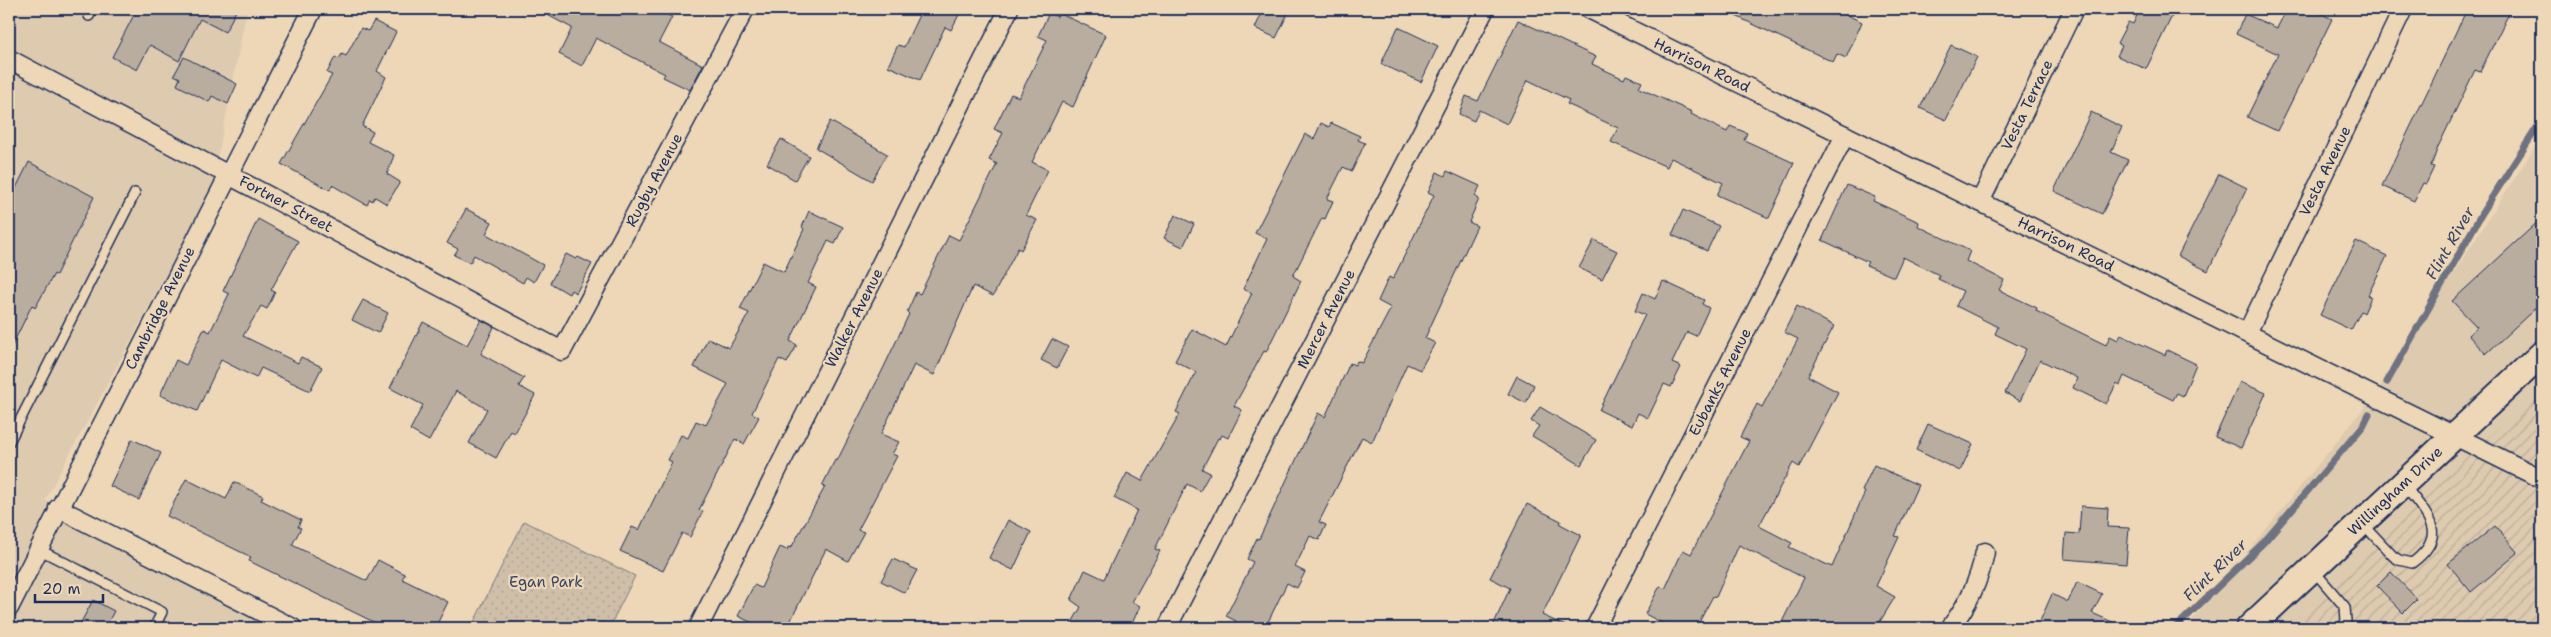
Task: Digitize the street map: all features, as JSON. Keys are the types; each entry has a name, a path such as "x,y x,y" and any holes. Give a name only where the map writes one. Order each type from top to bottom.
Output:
{"street":[{"name":"Cambridge Avenue","path":"9,608 312,9"},
{"name":"Rugby Avenue","path":"562,351 745,9"},
{"name":"Walker Avenue","path":"698,628 1009,9"},
{"name":"Mercer Avenue","path":"1167,628 1485,9"},
{"name":"Harrison Road","path":"1589,9 1611,14 1845,135 2542,480"},
{"name":"Vesta Terrace","path":"1980,202 2074,9"},
{"name":"Vesta Avenue","path":"2247,333 2403,9"},
{"name":"Fortner Street","path":"9,59 562,351"},
{"name":"Eubanks Avenue","path":"1595,628 1845,135"},
{"name":"Willingham Drive","path":"2249,628 2542,354"},
{"path":"58,508 293,628"},
{"path":"1950,628 1968,603 1981,574 1985,552"}],"lane":[{"path":"9,442 135,193"},
{"path":"2362,522 2399,560 2412,563 2422,556 2433,538 2434,526 2403,484"},
{"path":"38,549 162,612 154,628"},
{"path":"2312,569 2345,607 2346,621 2342,628"}],"shaded area":[{"path":"9,9 247,9 211,191 45,500 290,628 9,628"},
{"path":"2542,136 2542,628 2186,628 2376,393"},
{"path":"2542,388 2542,628 2285,628 2461,462"}],"green space":[{"name":"Egan Park","path":"524,521 635,576 609,628 471,628"}],"building":[{"path":"137,9 237,9 225,32 200,19 179,61 150,45 137,70 112,57"},
{"path":"536,9 655,9 672,17 659,42 703,65 690,90 663,77 665,74 596,38 582,66 559,54 572,28"},
{"path":"907,9 962,9 951,30 945,27 920,80 888,66 898,45 904,47 919,15"},
{"path":"1264,9 1290,9 1276,38 1255,28"},
{"path":"1721,9 1834,9 1862,22 1846,58 1837,54 1833,62"},
{"path":"2140,9 2161,9 2173,14 2146,69 2117,56 2122,46 2117,43 2128,22 2133,24"},
{"path":"2287,9 2312,9 2332,19 2277,131 2247,117 2278,54 2236,34 2245,14 2277,28"},
{"path":"2467,9 2511,9 2480,72 2475,70 2438,147 2431,166 2434,167 2426,184 2423,183 2414,201 2382,186"},
{"path":"1049,13 1057,17 1059,13 1106,35 1073,107 1062,102 1032,162 1048,170 1026,215 1037,220 1021,250 1018,248 993,296 973,286 934,375 914,365 881,434 899,442 892,454 897,456 858,530 864,532 848,561 826,549 787,628 763,628 738,616 754,585 761,588 780,547 787,550 788,547 791,548 825,487 822,486 835,460 837,461 884,367 909,314 907,312 916,292 920,294 949,235 959,240 997,164 989,160 1003,133 994,129 1011,94 1019,97 1047,40 1038,36"},
{"path":"1518,20 1596,57 1592,64 1624,79 1626,75 1642,82 1639,88 1692,112 1691,114 1727,132 1730,126 1747,133 1744,140 1794,163 1769,218 1717,195 1723,183 1671,158 1667,167 1611,142 1618,128 1567,104 1569,100 1528,80 1507,124 1479,110 1474,121 1459,114 1466,96 1478,101"},
{"path":"374,21 396,32 377,71 386,77 362,126 373,132 368,142 394,155 387,174 400,182 387,204 375,197 372,201 370,199 367,205 332,185 330,190 281,164 332,75 327,73 335,57 339,59 342,54 346,56 361,28 368,31"},
{"path":"1398,27 1438,46 1421,82 1381,64"},
{"path":"1951,45 1977,57 1946,120 1920,108"},
{"path":"184,57 237,84 228,104 212,96 209,102 177,85 180,78 174,75"},
{"path":"2091,112 2122,127 2111,152 2128,160 2102,214 2054,191"},
{"path":"830,121 887,154 872,181 816,148"},
{"path":"1321,123 1329,127 1331,123 1360,136 1358,140 1365,143 1352,171 1343,167 1327,199 1333,201 1325,219 1322,218 1293,276 1301,281 1266,352 1264,351 1234,406 1242,410 1228,438 1222,435 1220,439 1218,438 1202,469 1210,473 1200,491 1187,484 1155,549 1160,551 1132,602 1140,606 1130,628 1069,628 1081,607 1071,600 1085,570 1104,579 1137,510 1114,498 1127,473 1142,481 1180,414 1176,412 1196,372 1175,361 1192,329 1226,347 1252,293 1243,289 1267,239 1255,233 1305,134 1314,139"},
{"path":"781,139 809,156 795,180 767,164"},
{"path":"29,162 94,197 56,275 54,274 35,308 32,305 9,352 9,202"},
{"path":"1447,171 1480,186 1475,196 1479,199 1469,222 1477,226 1425,338 1435,343 1420,370 1407,364 1372,442 1362,437 1319,522 1326,525 1319,540 1310,536 1295,567 1305,572 1297,588 1287,583 1265,628 1233,628 1236,621 1226,616 1253,562 1247,559 1257,538 1259,539 1318,413 1325,417 1350,363 1355,365 1357,361 1362,363 1391,308 1378,301 1389,277 1393,279 1434,195 1428,192 1437,172 1445,176"},
{"path":"2219,174 2247,188 2208,271 2178,256"},
{"path":"1847,185 1875,197 1873,201 1919,222 1918,226 1970,251 1966,261 2004,280 1999,290 2037,308 2036,311 2106,345 2110,336 2118,340 2121,335 2165,355 2167,350 2196,364 2183,396 2177,393 2173,400 2124,376 2120,385 2117,383 2106,404 2073,388 2077,378 2040,360 2020,401 2005,393 2026,349 1995,334 1998,327 1956,306 1963,291 1938,279 1939,275 1903,257 1894,277 1866,265 1868,262 1822,240"},
{"path":"466,209 492,222 486,234 543,265 534,282 526,277 523,283 474,255 470,263 454,255 458,249 447,243"},
{"path":"1683,210 1719,226 1707,251 1672,235"},
{"path":"809,211 843,227 835,244 828,241 808,283 816,287 790,341 797,345 787,363 779,359 752,413 759,417 744,444 735,439 699,510 703,511 690,537 682,533 663,571 620,551 632,527 639,530 672,462 668,460 681,435 688,438 696,421 706,425 728,384 694,367 708,338 729,348 749,313 740,309 763,262 784,272 804,229 802,227"},
{"path":"1175,215 1194,224 1183,247 1164,238"},
{"path":"2542,218 2542,302 2486,354 2468,335 2477,327 2452,301"},
{"path":"258,219 298,241 271,290 275,292 267,309 261,306 243,336 298,363 301,357 322,367 310,391 261,368 256,378 221,360 197,411 160,395 176,360 186,365 204,329 210,332 229,294 223,291"},
{"path":"1594,240 1617,251 1602,279 1579,268"},
{"path":"2356,241 2387,256 2368,295 2371,297 2364,313 2361,311 2351,330 2320,315"},
{"path":"566,254 576,259 578,257 592,264 576,293 571,290 569,294 550,283"},
{"path":"1663,281 1704,300 1702,304 1709,308 1696,336 1687,332 1672,363 1681,367 1671,387 1664,384 1648,418 1638,413 1632,426 1599,410 1645,315 1635,311 1643,293 1655,299"},
{"path":"363,300 388,313 378,333 352,320"},
{"path":"1797,306 1834,326 1808,376 1838,392 1799,467 1793,463 1759,526 1792,543 1789,547 1832,567 1865,492 1862,491 1874,465 1918,485 1895,536 1899,537 1876,586 1895,597 1876,628 1779,628 1804,578 1739,545 1716,597 1713,596 1696,628 1672,628 1645,614 1660,586 1665,589 1683,550 1691,554 1749,441 1740,437 1757,404 1762,407 1798,339 1784,332"},
{"path":"481,320 494,327 481,354 524,378 519,386 535,395 515,433 511,431 496,458 469,443 487,409 456,391 429,441 410,430 423,405 390,388 423,322 467,345"},
{"path":"1052,339 1068,347 1057,368 1041,360"},
{"path":"1517,376 1534,385 1526,403 1508,394"},
{"path":"2240,382 2266,393 2241,448 2215,437"},
{"path":"1540,407 1596,440 1581,465 1532,436 1539,426 1531,421"},
{"path":"1928,424 1973,444 1960,471 1916,450"},
{"path":"132,439 161,453 139,500 110,486"},
{"path":"186,479 226,499 234,482 263,496 261,500 301,520 298,527 301,528 292,545 367,581 378,560 405,574 402,579 448,602 435,628 386,628 249,561 251,557 167,516"},
{"path":"1527,504 1561,521 1560,524 1581,535 1542,615 1570,628 1492,628 1510,588 1490,578"},
{"path":"2081,506 2108,508 2107,527 2129,528 2126,564 2064,559 2066,533 2079,534"},
{"path":"1008,520 1031,532 1013,570 989,558"},
{"path":"2495,526 2518,553 2471,592 2448,564"},
{"path":"893,559 917,570 905,593 881,581"},
{"path":"2391,572 2417,599 2403,613 2377,586"},
{"path":"2077,582 2102,594 2092,613 2126,628 2037,628 2052,594 2068,602"},
{"path":"93,600 114,611 105,628 78,628"}],"waterway":[{"name":"Flint River","path":"2387,382 2482,213 2542,120"},
{"name":"Flint River","path":"2175,628 2264,542 2363,426 2369,414"}]}
